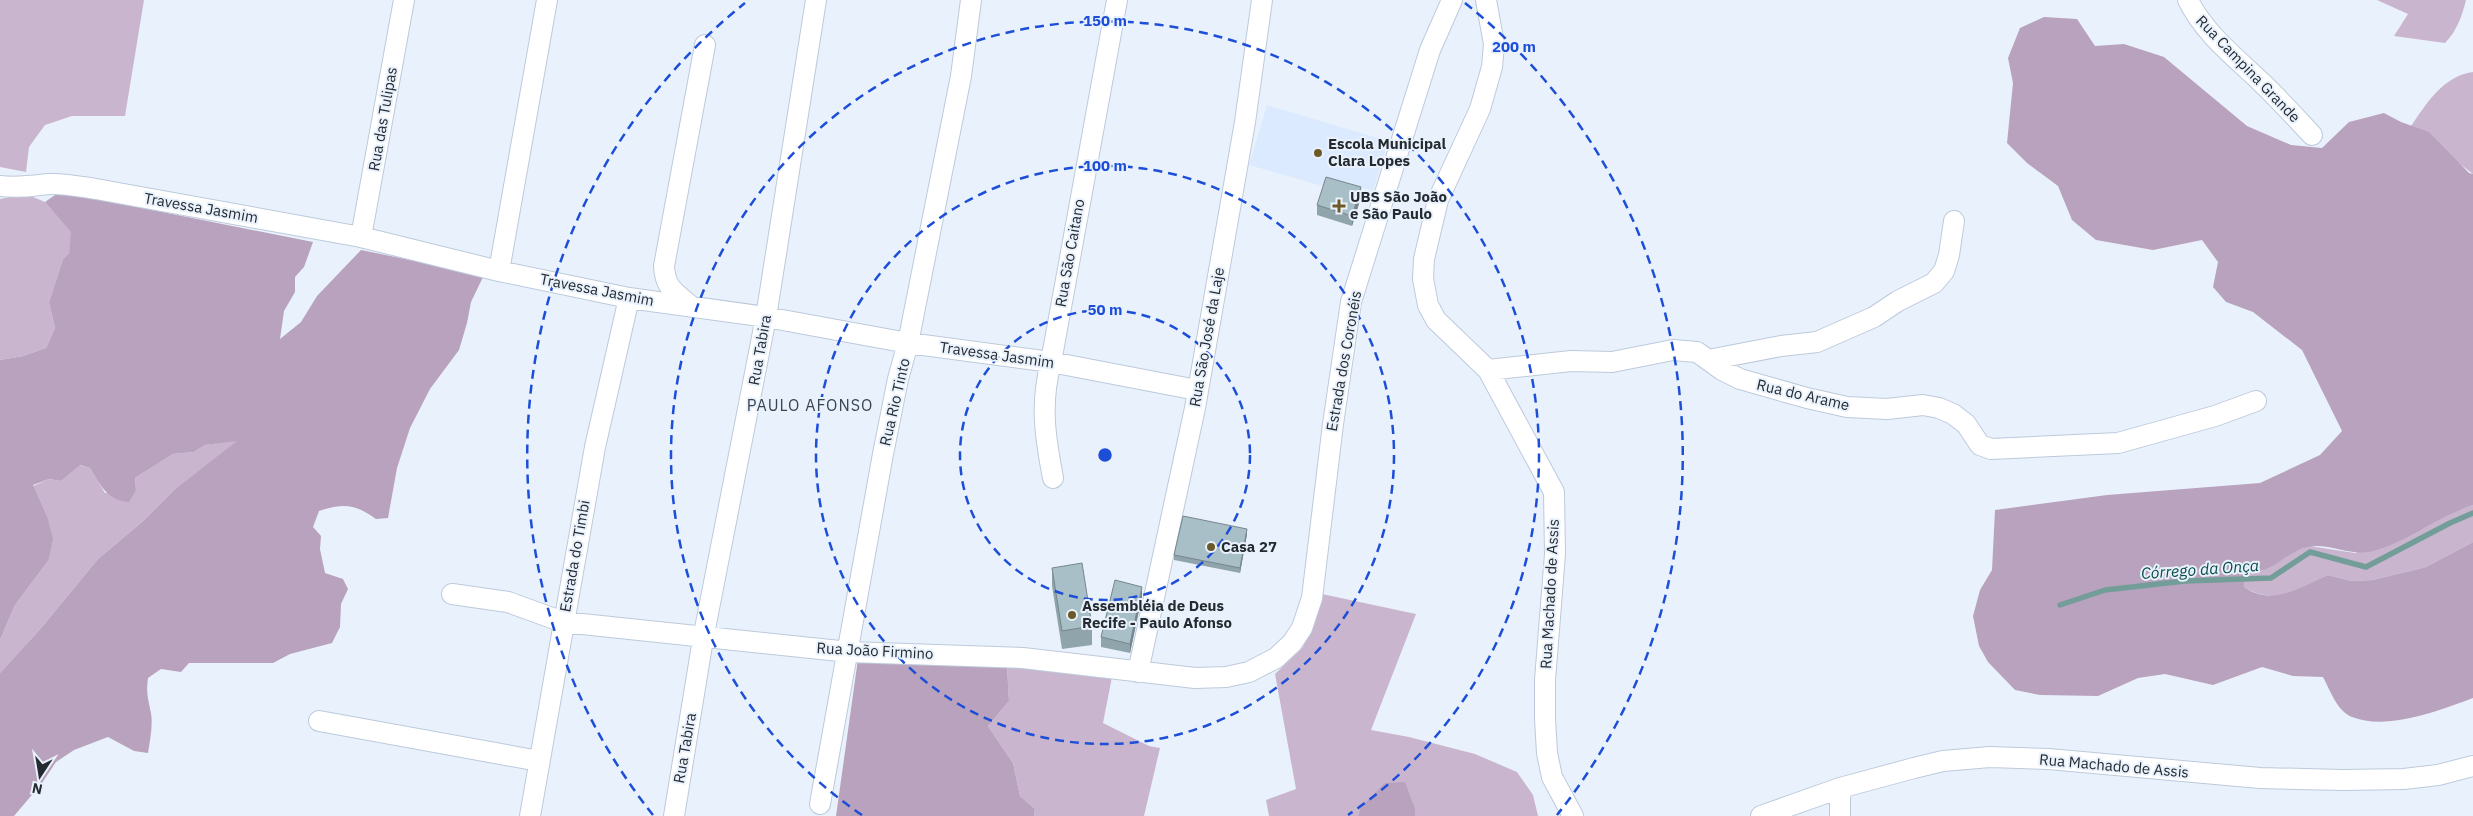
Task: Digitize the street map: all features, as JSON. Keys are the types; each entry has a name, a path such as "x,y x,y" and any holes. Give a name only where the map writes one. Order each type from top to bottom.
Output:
{"street":[{"name":"Rua das Tulipas","path":"362,237 404,0"},
{"path":"499,271 547,0"},
{"name":"Rua Tabira","path":"674,816 703,638 766,318 816,0"},
{"name":"Rua Rio Tinto","path":"820,804 849,652 883,454 898,379 908,344 932,216 962,76 971,0"},
{"name":"Rua São Caitano","path":"1053,478 1044,431 1045,384 1051,362 1117,0"},
{"name":"Rua São José da Laje","path":"1138,672 1190,432 1245,122 1262,0"},
{"name":"Estrada dos Coronéis","path":"1292,644 1302,628 1315,582 1332,424 1351,302 1430,50 1452,0"},
{"name":"Rua Machado de Assis","path":"1486,0 1494,44 1492,67 1480,109 1438,200 1424,259 1423,280 1428,304 1436,320 1488,370 1554,492 1555,554 1545,680 1544,719 1547,753 1552,777 1573,816"},
{"name":"Rua Campina Grande","path":"2188,0 2193,11 2210,33 2267,87 2312,135"},
{"path":"692,307 669,288 664,279 664,266 705,45"},
{"name":"Travessa Jasmim","path":"0,186 24,188 49,184 67,184 362,237 499,271 628,298 766,318 908,344 1051,362 1197,390"},
{"path":"1708,360 1780,346 1817,342 1874,317 1898,301 1934,282 1944,271 1949,255 1954,221"},
{"name":"Estrada do Timbi","path":"530,816 595,447 628,298"},
{"name":"Rua do Arame","path":"1488,370 1571,361 1620,361 1674,350 1697,352 1740,379 1839,405 1887,409 1923,405 1939,408 1953,414 1966,424 1980,445 1991,449 2118,443 2181,427 2256,401"},
{"name":"Rua João Firmino","path":"452,594 508,602 563,622 703,638 776,643 849,652 1024,658 1195,678 1226,677 1249,672 1276,658 1292,644"},
{"path":"319,721 539,761"},
{"name":"Rua Machado de Assis","path":"1761,816 1840,788 1943,761 1990,757 2049,759 2260,778 2343,780 2430,776 2473,766"},
{"path":"1840,788 1840,816"}],"shaded area":[{"path":"0,0 144,0 125,116 72,116 45,125 29,147 26,172 0,167"},
{"path":"2377,0 2466,0 2458,23 2445,43 2394,36 2408,14"},
{"path":"2044,17 2077,19 2095,46 2124,44 2164,57 2247,126 2291,145 2322,148 2349,122 2384,113 2401,122 2429,132 2469,173 2473,174 2473,505 2398,542 2373,551 2356,552 2323,546 2302,549 2267,569 2246,573 2244,587 2255,593 2276,595 2297,589 2328,575 2352,581 2373,580 2426,567 2473,542 2473,698 2414,717 2381,722 2366,721 2352,717 2342,710 2334,700 2323,677 2293,676 2262,667 2213,685 2165,674 2138,678 2098,696 2040,695 2015,690 1988,662 1979,646 1973,616 1980,590 1992,570 1995,510 2107,495 2260,483 2320,455 2342,431 2302,350 2253,312 2226,302 2213,287 2218,262 2202,240 2153,250 2096,240 2072,220 2058,186 2027,163 2007,143 2013,83 2008,58 2020,28"},
{"path":"2473,72 2473,174 2411,126 2430,100 2444,85 2453,79"},
{"name":"Escola Municipal Clara Lopes","path":"1267,105 1388,141 1373,191 1363,188 1361,197 1249,165"},
{"path":"67,193 313,242 304,267 295,277 295,292 284,311 280,339 301,322 317,296 361,250 484,275 471,302 459,350 430,389 410,428 397,468 388,518 376,519 362,510 349,506 319,511 313,527 321,536 320,549 325,573 343,579 348,589 341,604 340,627 332,643 290,654 273,663 189,663 181,672 161,669 148,678 147,692 152,723 148,753 134,751 108,737 74,750 56,762 42,783 14,816 0,816 0,673 42,627 98,559 142,522 173,491 237,441 205,445 194,452 173,454 135,478 136,490 129,502 121,501 110,495 101,486 90,468 80,465 61,481 49,479 33,485 47,516 53,539 48,561 15,605 0,640 0,360 23,356 46,348 55,328 49,302 63,259 69,253 71,232 45,202 55,195"},
{"path":"26,194 45,202 72,232 69,253 63,259 49,302 55,328 46,348 23,356 0,360 0,199"},
{"path":"239,440 201,472 173,491 142,522 98,559 42,627 0,673 0,640 15,605 48,561 47,516 33,486 49,479 61,481 79,465 90,468 105,493 136,490 135,478 173,454 194,452 205,445"},
{"path":"2473,505 2473,542 2426,567 2373,580 2352,581 2328,575 2297,590 2277,595 2256,593 2244,587 2246,573 2262,571 2296,551 2310,546 2355,553 2412,534 2457,510"},
{"path":"1322,594 1416,614 1371,730 1409,737 1475,754 1517,772 1533,795 1538,816 1415,816 1415,809 1360,808 1358,816 1269,816 1266,800 1296,789 1275,674 1303,647"},
{"path":"858,659 1007,666 1009,701 988,726 1013,763 1020,796 1035,809 1034,816 836,816"},
{"path":"1007,666 1112,677 1103,723 1149,746 1160,748 1144,816 1034,816 1035,809 1020,796 1013,763 988,726 1009,701"},
{"path":"1405,782 1415,809 1415,816 1358,816 1360,808 1385,783"}],"building":[{"name":"UBS São João e São Paulo","path":"1326,177 1361,187 1352,216 1317,205"},
{"name":"Casa 27","path":"1183,516 1247,529 1240,568 1174,555"},
{"name":"Assembléia de Deus Recife - Paulo Afonso","path":"1082,563 1092,626 1062,631 1052,568"},
{"path":"1115,580 1142,587 1130,644 1101,637"}],"waterway":[{"name":"Córrego da Onça","path":"2060,605 2105,590 2185,581 2271,578 2310,552 2366,567 2473,513"}],"place":[{"name":"Escola Municipal Clara Lopes","path":"1318,153"},
{"name":"UBS São João e São Paulo","path":"1339,206"},
{"name":"Casa 27","path":"1211,547"},
{"name":"Assembléia de Deus Recife - Paulo Afonso","path":"1072,615"}],"district":[{"name":"PAULO AFONSO","path":"810,405"}]}
